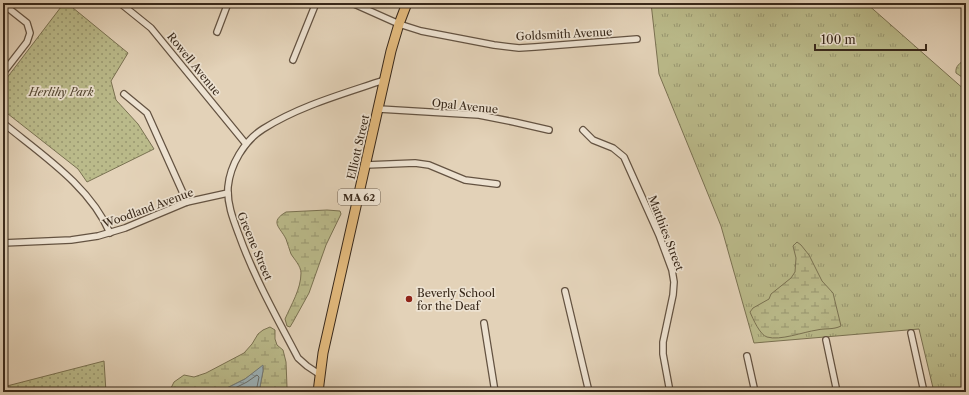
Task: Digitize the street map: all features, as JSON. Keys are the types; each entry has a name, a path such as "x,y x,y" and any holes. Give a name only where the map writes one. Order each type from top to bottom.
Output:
{"main road":[{"name":"Elliott Street","path":"318,392 319,374 323,352 379,109 384,80 399,24 407,3"}],"street":[{"name":"Rowell Avenue","path":"120,3 151,28 246,144"},
{"path":"217,32 228,3"},
{"path":"294,60 316,3"},
{"name":"Goldsmith Avenue","path":"352,3 399,24 421,31 494,45 519,48 575,45 637,39"},
{"path":"3,4 27,23 30,33 27,42 3,73"},
{"name":"Greene Street","path":"319,374 298,358 265,294 242,244 230,211 228,188 230,175 234,163 246,144 262,130 287,115 384,80"},
{"path":"124,94 147,113 187,202"},
{"name":"Opal Avenue","path":"379,109 479,116 548,130"},
{"path":"3,123 70,178 90,201 106,224 110,233"},
{"name":"Matthies Street","path":"583,130 593,140 613,148 624,157 659,235 672,270 674,282 673,295 663,342 663,354 670,392"},
{"path":"366,165 415,163 428,165 465,180 497,184"},
{"name":"Woodland Avenue","path":"3,243 71,240 110,233 187,202 228,193"},
{"path":"565,291 589,392"},
{"path":"484,323 495,392"},
{"path":"911,333 924,392"},
{"path":"826,340 837,392"},
{"path":"747,356 755,392"}],"green space":[{"name":"Herlihy Park","path":"64,3 67,3 128,53 111,81 116,100 138,124 154,149 87,182 78,169 3,110 3,83"},
{"path":"651,3 866,3 966,91 966,392 934,392 919,329 754,343 721,226 659,74"},
{"path":"966,59 966,77 962,77 956,73 956,68"},
{"path":"327,210 340,211 341,214 326,245 309,293 290,327 287,326 285,319 298,291 301,279 301,270 291,254 286,239 277,225 277,222 278,219 286,212"},
{"path":"797,242 809,255 822,281 833,293 841,326 778,338 764,336 759,330 750,312 753,308 769,299 771,294 791,278 795,272 796,258 793,246"},
{"path":"270,327 275,330 277,345 283,350 286,362 287,387 283,392 259,392 263,366 245,379 219,392 169,392 174,382 184,375 194,377 206,373 244,353 258,334"},
{"path":"104,361 106,392 3,392 3,387"}],"water":[{"path":"263,365 259,392 219,392 245,379"}],"place":[{"name":"Beverly School for the Deaf","path":"409,299"}]}
